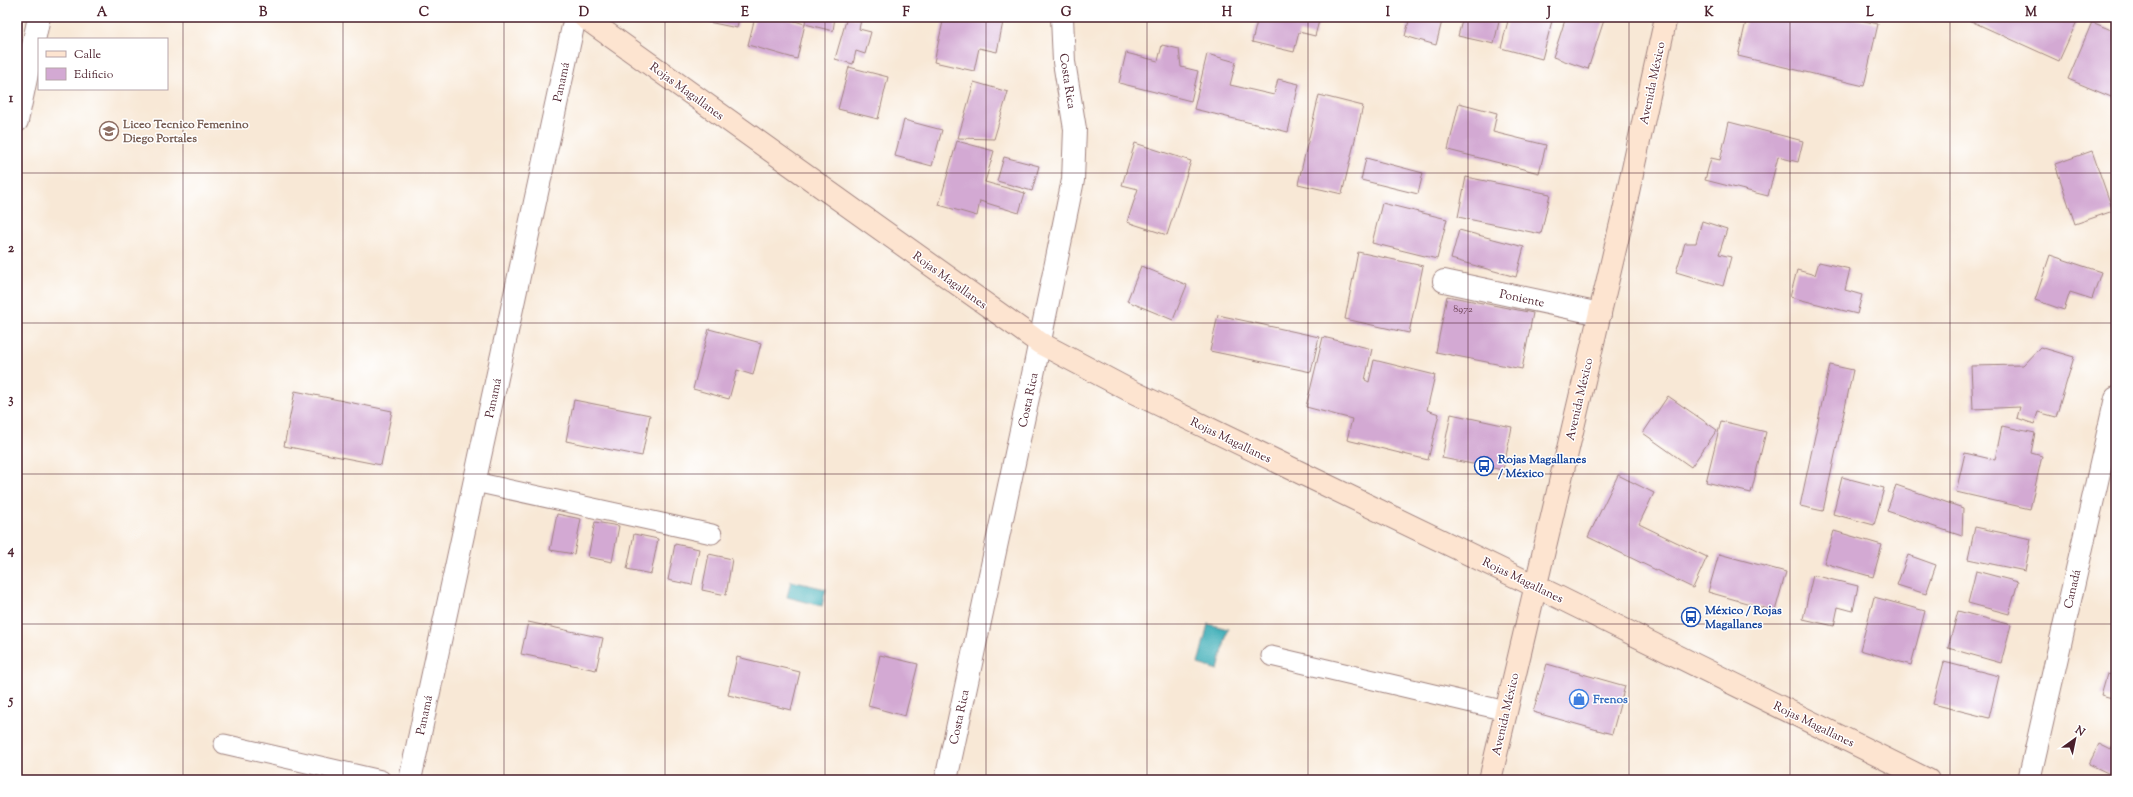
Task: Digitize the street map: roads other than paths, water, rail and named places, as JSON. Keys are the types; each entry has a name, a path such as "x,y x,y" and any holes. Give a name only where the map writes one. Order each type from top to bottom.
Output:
{"main road":[{"name":"Rojas Magallanes","path":"584,17 1040,343 1129,390 1535,586 1928,780"},
{"name":"Avenida México","path":"1490,780 1600,314 1666,17"}],"street":[{"path":"17,121 39,17"},
{"name":"Panamá","path":"410,780 575,17"},
{"name":"Costa Rica","path":"946,780 1067,211 1075,153 1072,106 1064,62 1062,17"},
{"name":"Poniente","path":"1444,281 1600,314"},
{"name":"Canadá","path":"2029,780 2116,398"}],"lane":[{"path":"474,482 712,534"},
{"path":"1271,656 1506,711"},
{"path":"224,744 381,780"}],"water":[{"path":"791,581 826,589 822,606 787,597"},
{"path":"1208,624 1228,629 1218,670 1198,664"}],"place":[{"name":"Liceo Tecnico Femenino Diego Portales","path":"109,131"},
{"name":"Rojas Magallanes / México","path":"1484,466"},
{"name":"México / Rojas Magallanes","path":"1691,617"},
{"name":"Frenos","path":"1579,699"}]}
